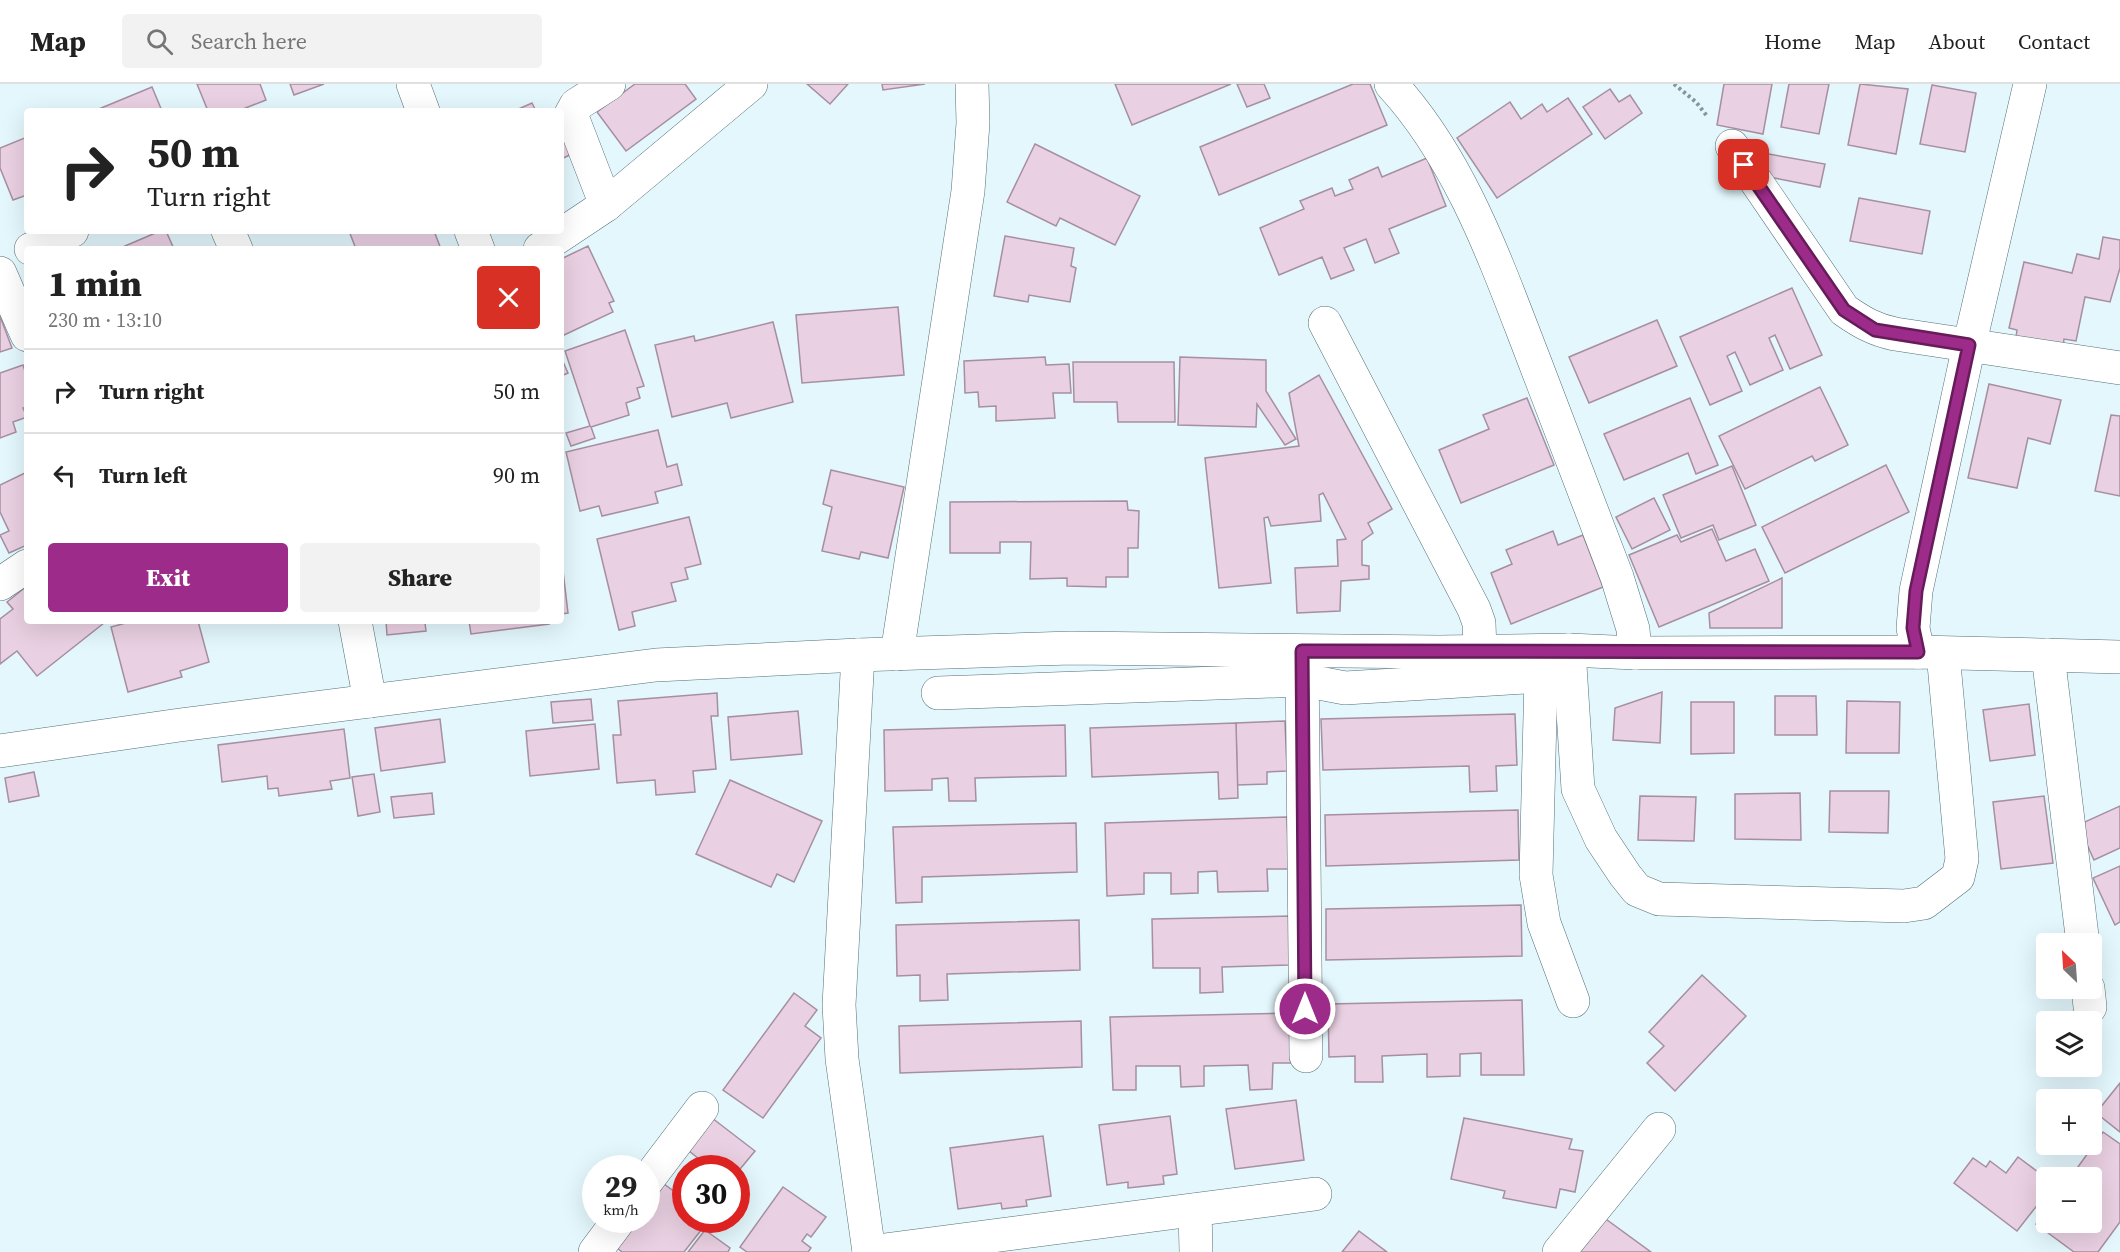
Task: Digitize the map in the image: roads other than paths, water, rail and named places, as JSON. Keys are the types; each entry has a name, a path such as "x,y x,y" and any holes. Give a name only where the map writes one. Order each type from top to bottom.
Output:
{"street":[{"path":"413,84 422,108"},
{"path":"606,205 571,114 576,105 609,84"},
{"path":"564,233 606,205 751,84"},
{"path":"897,654 968,191 973,123 972,84"},
{"path":"1391,84 1436,144 1456,178 1495,259 1617,576 1631,621 1635,653"},
{"path":"1569,650 1578,789 1601,839 1637,890 1659,899 1904,906 1924,903 1958,877 1962,859 1931,653 1913,628 1916,591 1969,345 2031,84"},
{"path":"1732,146 1844,310 1875,330 2120,366"},
{"path":"38,246 65,234"},
{"path":"544,246 562,234"},
{"path":"0,262 24,252"},
{"path":"0,273 24,328"},
{"path":"1325,322 1474,609 1479,623 1480,651"},
{"path":"0,584 24,568"},
{"path":"356,624 370,701"},
{"path":"0,751 180,724 656,665 858,655 1071,648 1302,665 1345,688 1541,676 1536,875 1544,922 1573,1001"},
{"path":"938,693 1480,651 1931,653 2120,657"},
{"path":"858,655 839,1005 842,1059 869,1252 1315,1194"},
{"path":"2048,655 2082,933"},
{"path":"1302,665 1306,1056"},
{"path":"660,1163 702,1107"},
{"path":"1559,1252 1659,1129"},
{"path":"1195,1210 1196,1252"},
{"path":"595,1252 609,1233"}]}
